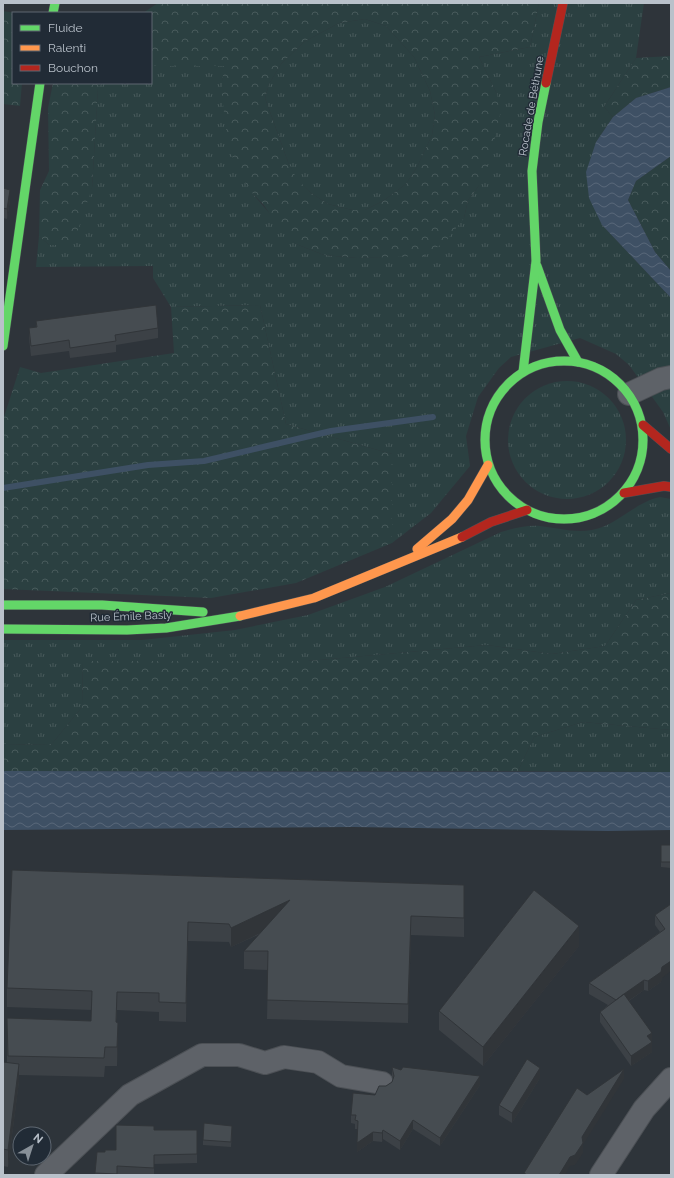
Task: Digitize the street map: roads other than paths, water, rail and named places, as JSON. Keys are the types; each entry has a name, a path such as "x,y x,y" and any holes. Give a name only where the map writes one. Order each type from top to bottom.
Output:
{"main road":[{"name":"Rocade de Béthune","path":"523,372 536,261 532,171 538,122 563,3"},
{"path":"3,346 18,248 33,125 40,84"},
{"name":"Rocade de Béthune","path":"536,261 560,330 578,362"},
{"path":"553,362 578,362 598,368 610,375 629,394 638,408 643,425 644,449 638,473 624,493 608,507 589,516 568,520 546,518 527,510 510,499 497,483 488,465 485,444 489,416 494,403 506,385 523,372 540,364 553,362"},
{"path":"643,425 671,449"},
{"path":"404,560 452,519 468,500 488,465"},
{"path":"624,493 664,486 671,487"},
{"name":"Rue Émile Basly","path":"3,629 126,630 166,628 258,613 314,598 451,542 491,522 527,510"},
{"name":"Rue Émile Basly","path":"3,605 102,605 182,612 258,613"},
{"path":"43,615 102,605"}],"street":[{"path":"629,394 661,379 671,377"},
{"path":"46,1175 130,1095 202,1055 239,1055 265,1063 284,1057 318,1062 341,1076 382,1083"},
{"path":"601,1175 644,1110 671,1079"}],"water":[{"path":"671,87 671,156 636,181 628,200 655,252 671,271 671,298 602,225 589,198 586,172 596,142 613,117 636,98"},
{"path":"3,771 671,772 671,830 608,831 353,827 3,830"}],"waterway":[{"path":"3,488 148,465 204,461 331,431 433,417"}]}
